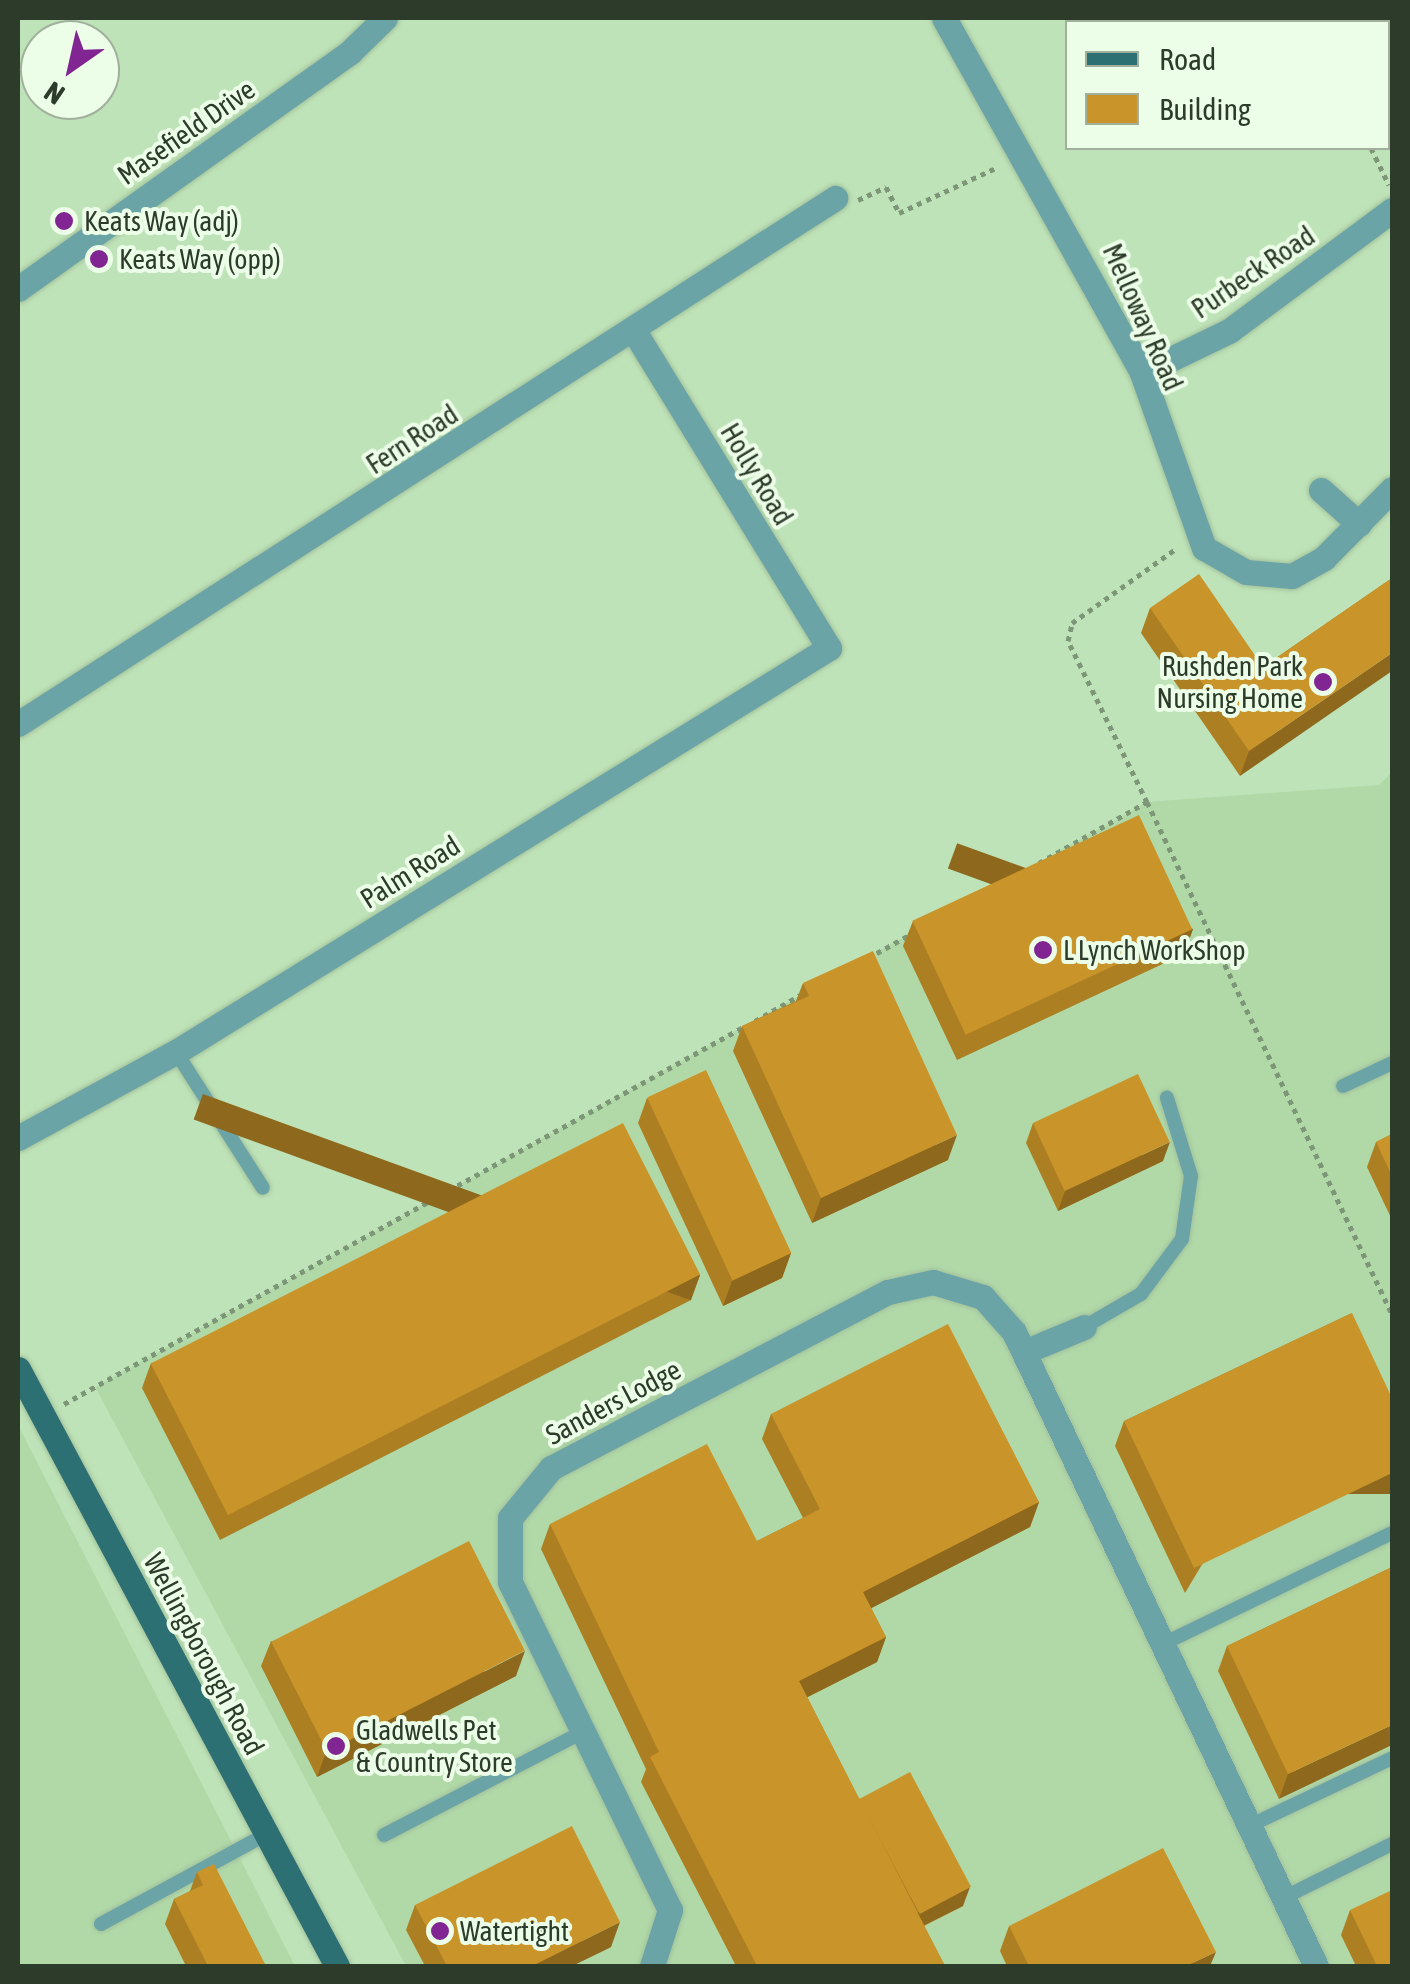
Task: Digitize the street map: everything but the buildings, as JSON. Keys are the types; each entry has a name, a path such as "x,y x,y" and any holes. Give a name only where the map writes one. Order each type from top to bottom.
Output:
{"main road":[{"name":"Wellingborough Road","path":"18,1373 337,1966"}],"street":[{"name":"Masefield Drive","path":"18,290 385,18"},
{"name":"Melloway Road","path":"944,18 1142,373 1195,535"},
{"name":"Fern Road","path":"18,724 634,331 835,198"},
{"name":"Purbeck Road","path":"1142,373 1229,331 1392,210"},
{"name":"Holly Road","path":"634,331 828,648"},
{"path":"1195,535 1231,565 1276,577 1308,570 1392,489"},
{"path":"1321,490 1358,524"},
{"name":"Palm Road","path":"18,1138 176,1052 828,648"},
{"name":"Sanders Lodge","path":"652,1966 670,1910 510,1582 510,1518 536,1480 912,1285 983,1297 1024,1352 1316,1966"},
{"path":"1024,1352 1084,1327"}],"lane":[{"path":"176,1052 263,1188"},
{"path":"1343,1086 1392,1063"},
{"path":"1084,1327 1140,1294 1182,1239 1191,1176 1167,1098"},
{"path":"1162,1644 1392,1533"},
{"path":"384,1835 585,1731"},
{"path":"1249,1826 1392,1758"},
{"path":"101,1924 266,1834"},
{"path":"1283,1898 1392,1844"}],"path":[{"path":"1373,150 1392,192"},
{"path":"835,198 859,200 886,186 900,213 1022,156"},
{"path":"1195,535 1072,623 1068,641 1392,1314"},
{"path":"1026,870 1147,802"},
{"path":"854,966 923,927"},
{"path":"44,1415 820,985"}],"shaded area":[{"path":"1392,772 1392,1966 406,1966 95,1387 1147,802 1379,785"},
{"path":"18,1425 295,1966 18,1966"}],"place":[{"name":"Keats Way (adj)","path":"64,221"},
{"name":"Keats Way (opp)","path":"99,259"},
{"name":"Rushden Park Nursing Home","path":"1323,682"},
{"name":"L Lynch WorkShop","path":"1043,950"},
{"name":"Gladwells Pet & Country Store","path":"336,1746"},
{"name":"Watertight","path":"440,1931"}]}
